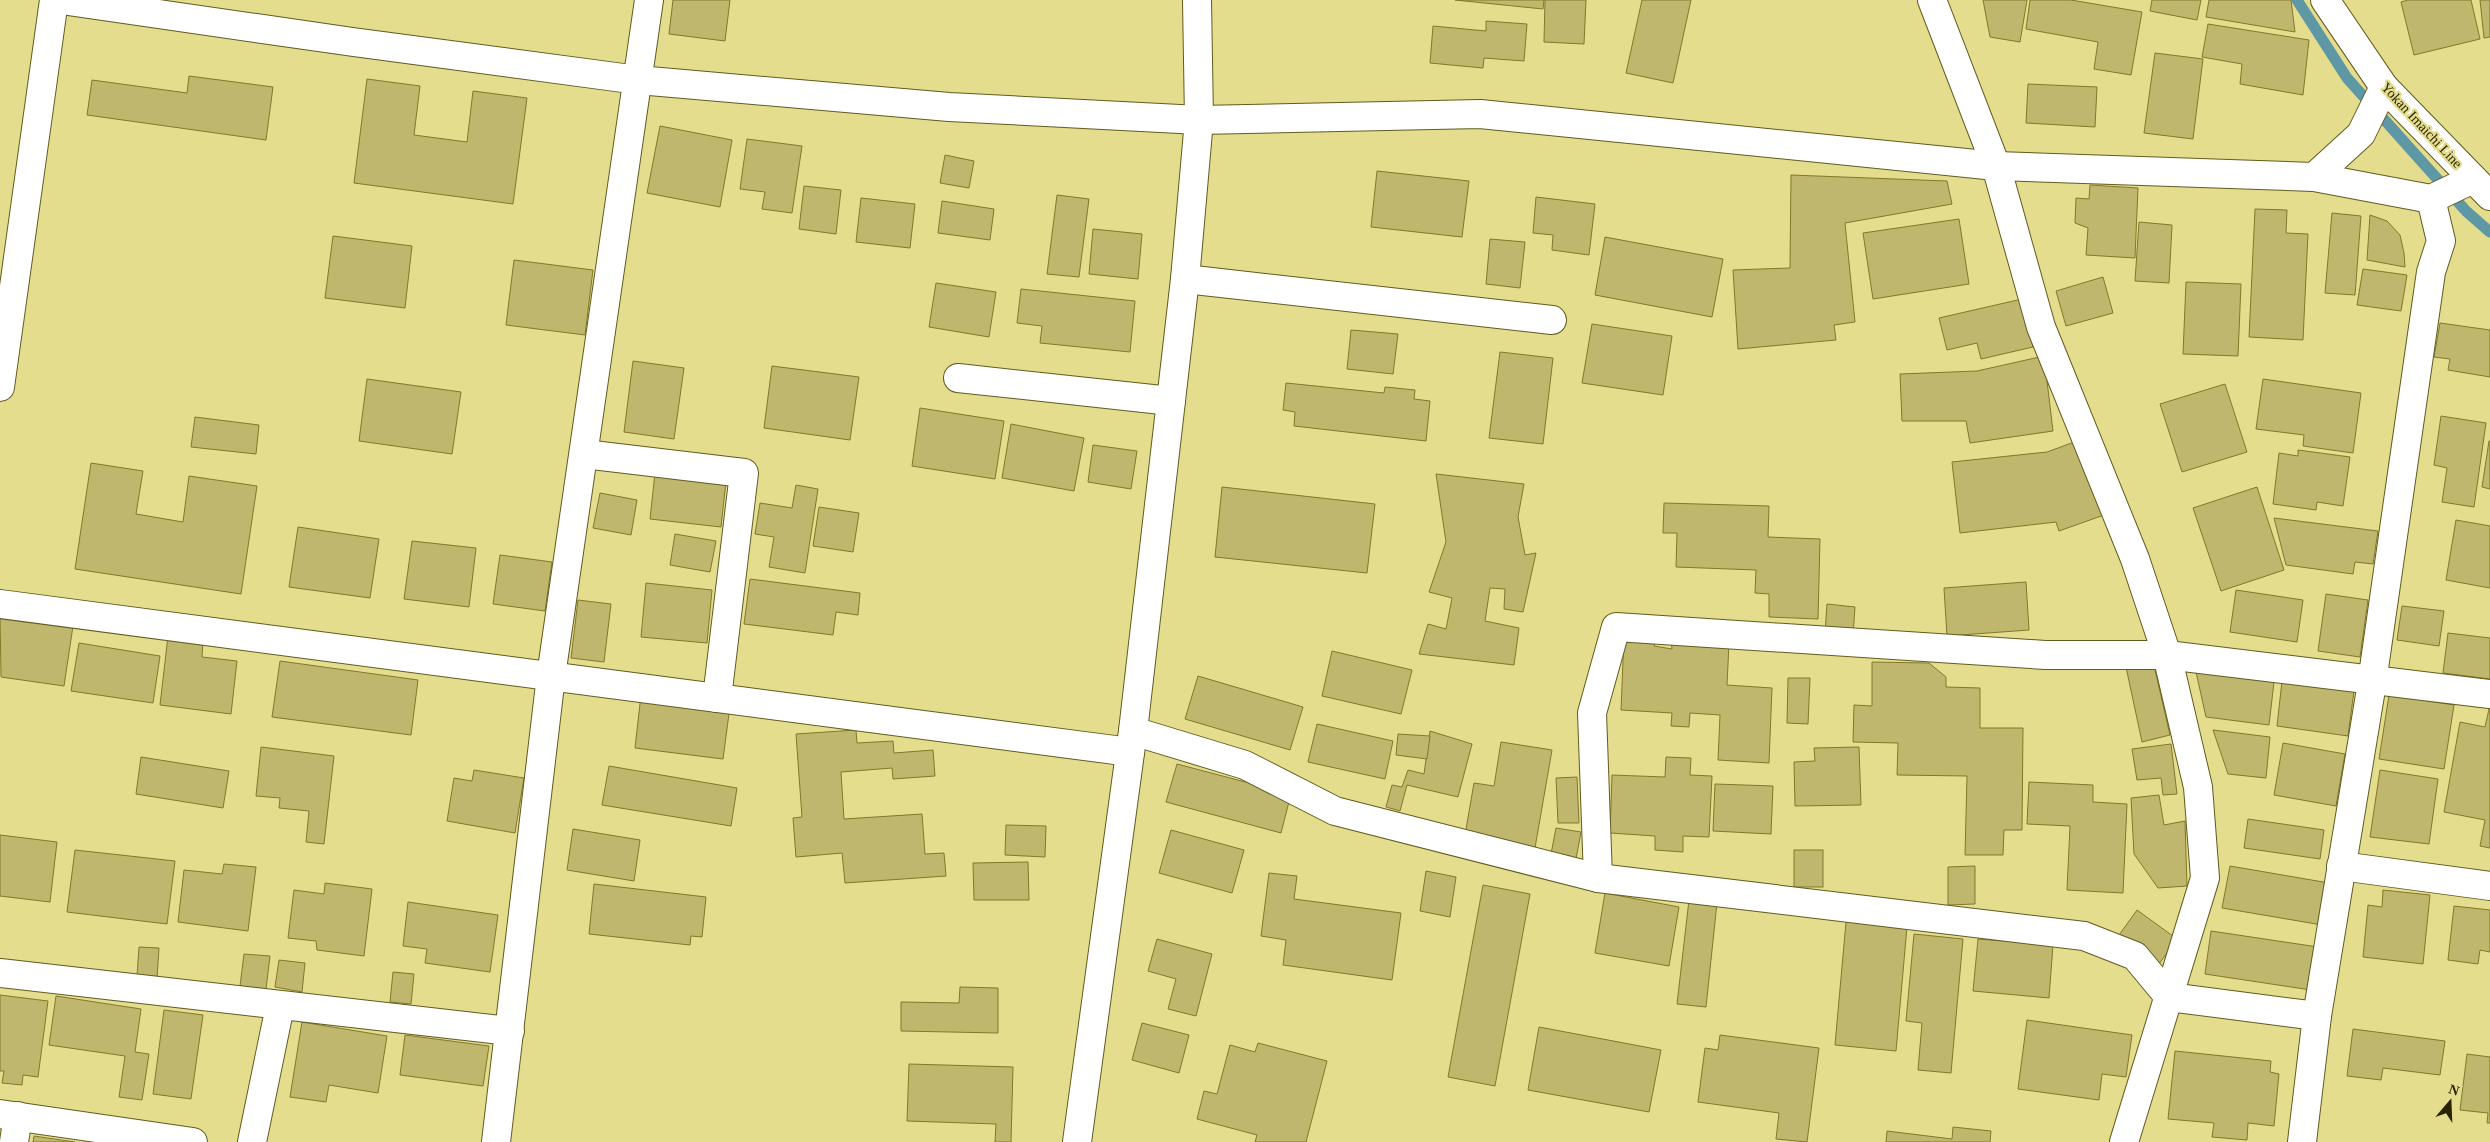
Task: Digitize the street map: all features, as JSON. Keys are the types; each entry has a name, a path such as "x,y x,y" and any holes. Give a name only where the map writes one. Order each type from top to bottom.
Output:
{"street":[{"path":"0,387 54,0"},
{"path":"61,0 638,80 949,107 1199,120 1480,114 1996,166 2314,177 2431,200 2481,188"},
{"path":"496,1142 551,676 649,0"},
{"path":"1077,1142 1131,742 1185,279 1199,120 1197,0"},
{"path":"1932,0 1996,166 2041,326 2135,559 2167,655 2198,787 2205,878 2124,1142"},
{"name":"Yokan Imaichi Line","path":"2325,0 2384,87 2481,188"},
{"path":"2314,177 2361,134 2384,87"},
{"path":"2302,1142 2317,1016 2372,679 2431,272 2440,241 2431,200"},
{"path":"1185,279 1552,320"},
{"path":"958,378 1171,401"},
{"path":"584,454 744,473 718,698"},
{"path":"0,604 718,698 1131,742 1245,765 1335,811 1598,878 2084,936 2135,956 2169,998 2317,1016"},
{"path":"1598,878 1592,713 1616,627 2045,655 2167,655 2490,694"},
{"path":"2341,866 2490,886"},
{"path":"0,973 510,1031"},
{"path":"252,1142 280,1006"},
{"path":"11,1124 193,1142"}],"building":[{"path":"673,0 730,0 725,41 669,34"},
{"path":"1455,0 1544,0 1543,9"},
{"path":"1545,0 1586,0 1584,44 1544,42"},
{"path":"1642,0 1691,0 1673,83 1626,73"},
{"path":"1983,0 2027,0 2020,42 1990,37"},
{"path":"2030,0 2071,0 2142,12 2131,75 2094,69 2098,42 2026,29"},
{"path":"2152,0 2201,0 2197,20 2150,11"},
{"path":"2209,0 2291,0 2295,32 2206,17"},
{"path":"2408,0 2471,0 2480,39 2414,55 2401,2"},
{"path":"2480,0 2490,0 2490,37 2484,38"},
{"path":"1486,21 1527,24 1524,61 1484,58 1483,68 1430,63 1433,26 1486,31"},
{"path":"2208,24 2309,40 2303,95 2240,84 2242,64 2202,57"},
{"path":"2155,53 2203,59 2193,139 2144,133"},
{"path":"189,76 273,87 266,140 87,115 92,80 187,93"},
{"path":"367,79 420,86 414,135 467,142 473,91 527,98 513,204 354,183"},
{"path":"2028,84 2097,87 2095,127 2026,123"},
{"path":"660,126 732,140 720,207 647,193"},
{"path":"747,139 802,146 792,213 762,209 765,192 740,189"},
{"path":"945,155 974,161 969,188 940,183"},
{"path":"1377,171 1469,181 1462,237 1371,227"},
{"path":"1791,175 1947,181 1952,204 1845,223 1855,322 1834,325 1836,340 1738,349 1733,270 1790,268"},
{"path":"2090,185 2138,188 2135,258 2086,255 2088,228 2075,223 2076,198 2089,199"},
{"path":"804,186 841,190 836,234 799,229"},
{"path":"1057,195 1089,199 1079,277 1047,274"},
{"path":"1536,197 1595,204 1589,255 1552,250 1553,235 1533,233"},
{"path":"861,198 915,204 910,248 856,242"},
{"path":"942,201 994,209 990,240 938,233"},
{"path":"2255,209 2287,210 2286,233 2308,234 2303,340 2249,337"},
{"path":"2332,213 2361,216 2355,295 2325,293"},
{"path":"2370,215 2387,221 2400,235 2405,267 2367,260"},
{"path":"1959,219 1969,284 1873,299 1863,233"},
{"path":"2139,222 2172,225 2169,283 2135,281"},
{"path":"1093,229 1142,234 1138,279 1089,274"},
{"path":"333,236 412,246 405,308 325,298"},
{"path":"1605,237 1723,259 1712,317 1595,295"},
{"path":"1490,239 1525,242 1520,288 1486,284"},
{"path":"514,260 593,270 585,335 506,325"},
{"path":"2363,269 2407,275 2401,311 2357,305"},
{"path":"2103,277 2113,313 2066,326 2056,291"},
{"path":"2186,282 2241,284 2238,356 2183,354"},
{"path":"936,283 996,292 989,337 929,327"},
{"path":"1021,289 1135,301 1130,352 1040,343 1042,326 1017,323"},
{"path":"2022,299 2033,347 1981,359 1977,343 1947,350 1939,318"},
{"path":"2440,323 2490,330 2490,377 2448,370 2450,359 2434,357"},
{"path":"1592,324 1672,336 1663,395 1582,383"},
{"path":"1351,330 1398,334 1393,374 1347,369"},
{"path":"1500,352 1553,358 1543,444 1489,438"},
{"path":"2044,356 2053,431 1970,443 1966,421 1902,421 1900,374 1977,371"},
{"path":"633,361 684,368 674,439 624,432"},
{"path":"772,366 859,377 850,440 764,428"},
{"path":"367,379 461,392 452,454 359,441"},
{"path":"2263,379 2361,393 2353,453 2303,446 2304,435 2256,429"},
{"path":"1286,383 1384,393 1385,387 1415,390 1414,399 1430,401 1426,441 1294,426 1295,412 1283,410"},
{"path":"2225,384 2247,452 2182,472 2160,404"},
{"path":"920,408 1004,421 995,479 912,466"},
{"path":"2441,416 2486,423 2474,507 2442,502 2447,468 2434,465"},
{"path":"195,417 259,425 256,454 191,447"},
{"path":"1011,424 1084,438 1074,491 1002,478"},
{"path":"2077,441 2104,515 2059,531 2056,522 1960,533 1952,462 2047,452"},
{"path":"2490,441 2490,489 2482,487"},
{"path":"1093,445 1137,451 1131,489 1088,482"},
{"path":"2298,450 2350,457 2343,506 2317,502 2316,510 2273,504 2279,453 2298,456"},
{"path":"91,463 143,471 136,514 183,522 189,476 257,486 241,594 75,569"},
{"path":"655,473 726,481 721,527 650,519"},
{"path":"1436,474 1524,484 1518,517 1525,555 1536,553 1523,612 1504,609 1505,589 1490,588 1485,621 1519,628 1514,665 1419,654 1428,624 1446,629 1452,598 1429,592 1446,542"},
{"path":"796,485 818,489 805,573 769,567 774,537 755,534 760,503 792,508"},
{"path":"1222,487 1375,504 1367,573 1215,557"},
{"path":"2257,487 2284,570 2221,591 2193,508"},
{"path":"600,493 637,500 631,535 593,528"},
{"path":"1664,503 1769,506 1768,537 1820,539 1818,619 1769,617 1769,594 1755,593 1756,570 1676,567 1677,533 1663,533"},
{"path":"819,507 859,513 853,552 813,546"},
{"path":"2274,518 2378,531 2373,564 2355,562 2353,574 2286,565"},
{"path":"2456,520 2490,526 2490,588 2446,580"},
{"path":"298,527 379,539 370,598 289,587"},
{"path":"675,534 716,541 710,572 670,565"},
{"path":"412,541 476,548 469,607 404,599"},
{"path":"500,555 552,562 545,611 493,604"},
{"path":"750,579 860,593 858,615 836,612 833,635 744,624"},
{"path":"2026,582 2029,630 1947,636 1944,588"},
{"path":"646,583 712,590 707,643 641,637"},
{"path":"2236,590 2303,600 2297,642 2230,632"},
{"path":"2326,594 2368,600 2360,657 2318,651"},
{"path":"578,600 611,604 604,662 571,658"},
{"path":"1827,604 1855,607 1853,635 1825,633"},
{"path":"2402,606 2444,611 2439,646 2397,640"},
{"path":"0,615 73,626 64,686 1,677"},
{"path":"2448,633 2490,638 2490,679 2443,673"},
{"path":"168,636 203,640 202,657 237,661 231,714 160,705"},
{"path":"1624,636 1657,638 1654,646 1672,649 1671,640 1729,643 1727,685 1772,688 1769,763 1718,760 1720,715 1690,713 1689,727 1671,726 1672,713 1621,710"},
{"path":"79,643 160,656 153,703 71,691"},
{"path":"1332,651 1412,670 1401,714 1322,696"},
{"path":"280,661 418,680 411,735 272,717"},
{"path":"2153,661 2170,735 2142,742 2126,667"},
{"path":"1872,662 1929,663 1946,677 1946,687 1980,688 1980,728 2023,728 2022,830 2004,830 2003,855 1965,855 1967,776 1897,775 1898,743 1853,742 1854,705 1872,706"},
{"path":"2196,672 2274,682 2269,725 2206,717"},
{"path":"1198,676 1303,707 1290,750 1185,719"},
{"path":"1788,678 1810,678 1808,724 1787,723"},
{"path":"2282,681 2354,691 2348,736 2277,726"},
{"path":"641,695 730,706 723,759 635,748"},
{"path":"2389,695 2454,705 2444,769 2379,759"},
{"path":"2489,709 2490,848 2480,846 2485,820 2444,812 2460,722 2485,727"},
{"path":"1317,724 1393,741 1385,779 1308,762"},
{"path":"856,730 857,743 893,741 894,753 933,750 935,776 893,779 892,768 841,772 844,819 922,814 925,854 944,853 946,876 845,883 842,853 796,857 793,818 802,817 796,734"},
{"path":"2213,730 2270,737 2266,778 2228,774"},
{"path":"1430,731 1472,744 1458,797 1407,785 1400,811 1386,807 1392,785 1402,787 1408,770 1424,774"},
{"path":"1398,734 1430,736 1427,759 1396,755"},
{"path":"1501,742 1552,750 1535,848 1465,835 1474,783 1494,786"},
{"path":"2283,743 2345,754 2336,806 2274,795"},
{"path":"2171,744 2177,794 2163,795 2161,778 2137,780 2132,749"},
{"path":"261,747 334,756 324,844 306,842 309,811 279,808 280,798 256,796"},
{"path":"1859,747 1861,805 1795,806 1794,762 1815,761 1814,748"},
{"path":"141,757 229,771 223,808 136,794"},
{"path":"1666,757 1691,758 1690,775 1712,776 1709,837 1683,836 1683,852 1655,850 1655,836 1610,833 1612,775 1665,777"},
{"path":"1177,764 1291,794 1281,833 1166,802"},
{"path":"609,766 737,788 731,826 602,805"},
{"path":"474,770 524,778 515,833 447,821 454,778 472,781"},
{"path":"2380,770 2438,779 2429,844 2370,837"},
{"path":"1577,777 1579,823 1558,823 1556,778"},
{"path":"2029,782 2093,785 2093,802 2127,804 2123,893 2067,890 2070,826 2027,824"},
{"path":"1715,784 1773,786 1771,834 1713,831"},
{"path":"2159,795 2164,825 2185,821 2187,886 2158,888 2134,854 2131,798"},
{"path":"2248,819 2324,830 2320,859 2244,848"},
{"path":"1006,825 1046,826 1045,857 1005,855"},
{"path":"1556,828 1581,832 1575,864 1550,859"},
{"path":"573,829 640,840 634,881 567,870"},
{"path":"1171,830 1244,850 1232,893 1159,873"},
{"path":"0,835 57,842 50,902 0,896"},
{"path":"75,850 175,861 167,924 67,912"},
{"path":"1794,850 1823,850 1823,887 1794,887"},
{"path":"1028,862 1029,900 974,900 973,863"},
{"path":"224,864 256,867 248,931 178,922 184,870 222,874"},
{"path":"1975,866 1975,904 1948,905 1948,867"},
{"path":"2230,866 2329,883 2322,925 2222,908"},
{"path":"1426,871 1456,877 1450,917 1420,911"},
{"path":"1269,873 1297,876 1294,899 1401,913 1392,980 1283,965 1286,940 1261,936"},
{"path":"325,883 372,889 364,956 317,950 316,941 288,938 294,890 324,894"},
{"path":"594,884 706,897 702,937 691,936 690,945 589,934"},
{"path":"1483,885 1530,894 1495,1086 1448,1077"},
{"path":"2383,890 2430,895 2423,964 2363,957 2368,905 2382,907"},
{"path":"1605,893 1679,907 1669,966 1595,953"},
{"path":"1689,900 1717,903 1706,1007 1677,1004"},
{"path":"408,902 498,915 490,972 425,963 427,949 403,946"},
{"path":"2454,906 2490,910 2490,952 2480,950 2478,964 2448,960"},
{"path":"2137,910 2177,939 2159,964 2119,935"},
{"path":"1846,922 1907,927 1896,1051 1835,1045"},
{"path":"2211,931 2318,947 2311,990 2205,974"},
{"path":"1914,934 1963,939 1951,1073 1918,1070 1922,1023 1906,1021"},
{"path":"1157,939 1212,954 1196,1016 1168,1009 1176,979 1148,971"},
{"path":"1978,939 2053,945 2049,998 1973,991"},
{"path":"139,947 159,948 157,978 137,976"},
{"path":"244,954 270,956 266,989 240,986"},
{"path":"279,960 305,963 302,992 275,987"},
{"path":"393,972 414,974 411,1004 390,1002"},
{"path":"960,987 998,988 998,1033 901,1031 901,1002 959,1003"},
{"path":"0,995 48,1001 38,1077 23,1075 22,1085 2,1083 4,1071 0,1071"},
{"path":"56,996 141,1009 135,1052 149,1054 142,1100 119,1097 125,1056 49,1045"},
{"path":"164,1010 203,1015 191,1099 153,1094"},
{"path":"2027,1020 2132,1035 2126,1077 2102,1074 2099,1100 2018,1089"},
{"path":"302,1022 387,1036 378,1093 329,1085 326,1102 290,1097"},
{"path":"1142,1023 1189,1035 1179,1073 1132,1060"},
{"path":"1539,1027 1661,1050 1649,1112 1528,1090"},
{"path":"2353,1029 2445,1041 2440,1075 2383,1068 2381,1080 2347,1076"},
{"path":"405,1035 489,1046 483,1086 400,1075"},
{"path":"1720,1035 1819,1048 1807,1142 1776,1139 1779,1113 1698,1102 1705,1048 1718,1050"},
{"path":"1258,1043 1327,1061 1306,1142 1255,1142 1257,1135 1197,1119 1204,1091 1217,1094 1230,1045 1255,1052"},
{"path":"2175,1051 2271,1061 2270,1072 2279,1074 2274,1126 2248,1123 2247,1140 2212,1137 2214,1123 2168,1119"},
{"path":"2467,1054 2490,1057 2490,1123 2487,1123 2488,1113 2460,1110"},
{"path":"909,1064 1013,1067 1011,1142 995,1142 996,1124 907,1121"},
{"path":"1953,1127 1991,1131 1990,1142 1886,1142 1887,1131 1952,1139"},
{"path":"34,1136 75,1142 33,1142"}],"waterway":[{"path":"2297,0 2347,78 2466,211 2490,232"}]}
